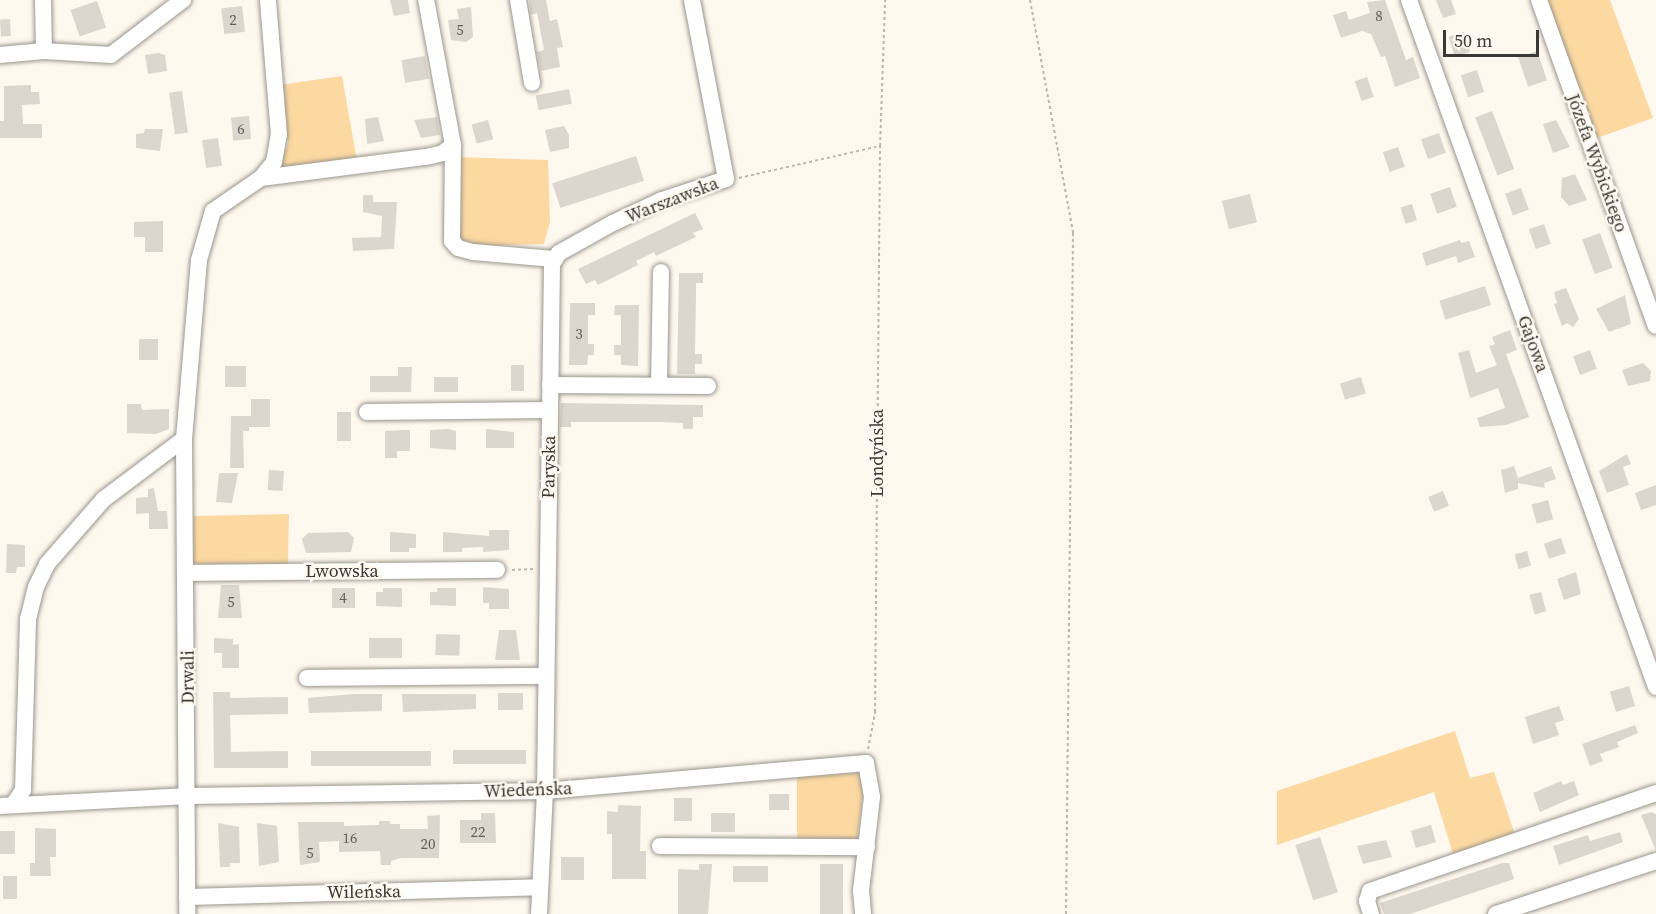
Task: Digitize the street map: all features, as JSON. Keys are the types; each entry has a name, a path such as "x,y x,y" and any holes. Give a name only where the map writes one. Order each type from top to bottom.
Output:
{"street":[{"path":"43,0 44,51"},
{"path":"0,55 44,51 111,55 183,0"},
{"path":"261,178 274,162 279,135 268,0"},
{"path":"426,0 453,145 452,241 458,248 473,252 554,259"},
{"path":"518,0 532,83"},
{"name":"Warszawska","path":"554,259 632,214 726,179 692,0"},
{"name":"Gajowa","path":"1409,0 1656,687"},
{"name":"Józefa Wybickiego","path":"1539,0 1656,326"},
{"path":"261,178 426,156 443,153 453,145"},
{"name":"Drwali","path":"187,914 189,796 184,440 199,260 213,211 261,178"},
{"name":"Paryska","path":"539,914 545,791 549,410 554,259"},
{"path":"659,385 661,272"},
{"path":"550,385 708,386"},
{"path":"367,412 549,410"},
{"path":"7,805 23,790 28,619 47,564 104,499 184,440"},
{"name":"Lwowska","path":"187,573 497,570"},
{"path":"307,678 546,676"},
{"path":"863,914 861,890 872,797 866,763"},
{"name":"Wiedeńska","path":"7,805 189,796 545,791 866,763"},
{"path":"1371,914 1367,902 1370,891 1656,793"},
{"path":"660,846 867,847"},
{"path":"1496,914 1656,861"},
{"name":"Wileńska","path":"187,897 540,887"}],"path":[{"name":"Londyńska","path":"866,763 875,712 879,146 885,0"},
{"path":"1030,0 1073,233 1066,914"},
{"path":"726,179 879,146"},
{"path":"497,570 539,569"}],"shaded area":[{"path":"1545,0 1610,0 1653,118 1594,139"},
{"path":"342,76 357,161 279,169 288,143 280,85"},
{"path":"457,157 548,160 550,222 544,244 468,246 461,240 454,230"},
{"path":"289,514 288,564 209,566 193,563 192,516"},
{"path":"1455,731 1470,778 1494,772 1515,835 1453,854 1434,792 1277,845 1277,791"},
{"path":"859,773 865,784 857,841 797,842 797,777"}],"building":[{"path":"390,0 408,0 410,13 394,16"},
{"path":"529,0 546,0 550,21 557,19 563,47 557,48 560,67 541,71 537,52 544,50 537,13 531,15"},
{"path":"1385,0 1406,60 1413,57 1420,78 1395,87 1385,56 1381,57 1371,34 1362,31 1341,38 1333,15 1346,11 1349,20 1370,13 1367,2"},
{"path":"1436,0 1451,0 1456,14 1443,18"},
{"path":"97,1 106,27 80,37 71,10"},
{"path":"242,6 245,32 224,34 221,9"},
{"path":"471,7 473,37 466,42 451,40 448,20 459,19 457,9"},
{"path":"10,19 11,36 1,37 0,20"},
{"path":"1464,32 1470,52 1455,57 1449,37"},
{"path":"1537,51 1547,80 1528,87 1518,58"},
{"path":"158,53 165,55 167,71 148,74 145,55"},
{"path":"425,56 429,79 405,83 401,60"},
{"path":"1477,70 1484,92 1468,97 1461,75"},
{"path":"1367,77 1374,97 1362,101 1355,81"},
{"path":"31,85 31,92 39,92 40,104 22,105 23,124 42,124 42,138 0,138 0,121 4,121 4,86"},
{"path":"569,89 572,104 538,110 536,95"},
{"path":"182,91 188,133 175,134 169,93"},
{"path":"1492,111 1514,169 1497,175 1475,117"},
{"path":"249,116 251,139 233,140 231,118"},
{"path":"378,117 384,141 367,144 365,119"},
{"path":"437,117 440,135 421,138 414,120"},
{"path":"488,120 493,139 477,144 472,124"},
{"path":"1556,120 1570,147 1553,153 1543,124"},
{"path":"564,126 569,135 569,148 550,152 545,130"},
{"path":"145,129 163,129 160,151 136,148 136,134 144,133"},
{"path":"1439,133 1446,153 1428,159 1421,139"},
{"path":"218,138 222,166 206,168 202,140"},
{"path":"1398,147 1405,167 1390,172 1383,152"},
{"path":"636,156 644,181 560,208 552,183"},
{"path":"1575,174 1587,200 1569,206 1561,197 1562,178"},
{"path":"1450,187 1457,207 1437,214 1430,194"},
{"path":"1521,188 1529,210 1513,215 1505,194"},
{"path":"1250,194 1257,222 1229,229 1222,201"},
{"path":"363,195 373,195 373,202 397,202 394,249 353,251 352,238 381,237 382,216 363,212"},
{"path":"1412,204 1417,220 1405,224 1401,208"},
{"path":"695,213 703,229 693,233 696,237 656,256 654,252 636,261 638,265 598,285 595,280 586,284 578,269"},
{"path":"163,221 163,252 145,252 145,237 134,237 134,222"},
{"path":"1544,224 1551,244 1536,249 1529,229"},
{"path":"1600,233 1613,268 1595,274 1582,239"},
{"path":"1460,240 1461,243 1469,241 1475,257 1458,263 1456,256 1426,266 1422,253"},
{"path":"679,273 703,273 703,283 696,283 695,354 702,354 702,364 695,364 695,374 677,374"},
{"path":"1485,286 1491,305 1446,320 1439,301"},
{"path":"1566,288 1579,319 1573,327 1567,323 1562,326 1554,304 1557,303 1554,292"},
{"path":"1625,295 1631,324 1609,332 1596,309"},
{"path":"570,303 595,303 595,315 588,315 588,344 594,344 594,355 588,355 587,365 569,365"},
{"path":"615,305 639,305 638,366 621,365 621,355 614,355 614,345 621,345 621,315 614,315"},
{"path":"1510,330 1517,350 1506,354 1529,417 1506,425 1480,427 1477,418 1505,408 1498,388 1470,398 1458,353 1469,350 1476,373 1497,365 1489,346 1495,344 1492,337"},
{"path":"139,339 158,339 158,360 139,360"},
{"path":"1590,350 1597,369 1580,375 1573,356"},
{"path":"1643,363 1651,371 1650,381 1628,386 1622,370"},
{"path":"511,365 524,365 524,391 511,391"},
{"path":"225,366 246,366 246,387 225,387"},
{"path":"398,367 412,367 411,392 370,392 370,376 398,376"},
{"path":"434,377 458,377 458,392 434,392"},
{"path":"1361,377 1366,393 1345,400 1340,383"},
{"path":"251,399 270,399 270,427 249,427 249,431 243,431 244,468 230,468 231,416 251,416"},
{"path":"561,403 703,405 703,417 693,417 693,429 683,429 683,423 662,422 571,422 571,427 560,427"},
{"path":"127,404 141,404 142,410 169,409 169,429 156,434 127,433"},
{"path":"337,412 351,412 351,441 337,441"},
{"path":"486,429 514,432 514,448 486,448"},
{"path":"410,430 410,451 397,451 397,458 385,458 385,431"},
{"path":"430,430 456,431 456,450 430,448"},
{"path":"1627,454 1631,464 1623,467 1629,485 1607,493 1599,471"},
{"path":"1514,466 1518,478 1551,466 1556,479 1544,483 1545,488 1518,483 1518,489 1505,493 1501,470"},
{"path":"269,470 284,471 283,491 268,490"},
{"path":"219,473 238,473 232,503 216,502"},
{"path":"1656,485 1656,505 1641,510 1635,493"},
{"path":"154,488 158,511 167,511 168,529 149,529 149,513 136,514 136,498 148,497 148,489"},
{"path":"1443,491 1449,506 1434,512 1428,497"},
{"path":"1548,500 1553,519 1537,524 1532,504"},
{"path":"489,530 509,530 509,550 483,552 483,547 462,548 462,552 443,552 443,532 489,536"},
{"path":"348,532 354,538 351,552 306,553 302,539 308,533"},
{"path":"390,532 416,534 416,548 409,548 409,552 390,552"},
{"path":"1561,538 1566,553 1549,559 1544,544"},
{"path":"7,544 25,545 25,567 17,567 16,573 6,573"},
{"path":"1527,551 1531,565 1519,569 1515,555"},
{"path":"1576,572 1581,594 1564,600 1557,579"},
{"path":"221,585 239,585 242,618 218,618"},
{"path":"483,587 509,589 509,609 489,609 489,603 483,603"},
{"path":"332,588 355,588 355,608 332,608"},
{"path":"383,588 402,588 402,607 376,606 376,592 383,592"},
{"path":"437,588 456,588 456,606 430,605 430,592 437,592"},
{"path":"1541,592 1546,611 1535,614 1529,595"},
{"path":"499,630 516,630 520,660 495,660"},
{"path":"436,634 460,635 459,656 435,655"},
{"path":"214,638 233,639 233,645 239,644 239,668 222,668 222,653 214,653"},
{"path":"369,638 402,638 402,658 369,658"},
{"path":"1629,686 1635,706 1616,712 1610,692"},
{"path":"213,692 230,692 230,698 288,697 288,714 230,715 231,752 288,751 288,768 214,768"},
{"path":"498,693 523,693 523,710 498,710"},
{"path":"382,694 382,711 309,713 308,698"},
{"path":"402,694 476,694 476,709 403,712"},
{"path":"1559,706 1564,720 1555,723 1559,735 1533,744 1525,717"},
{"path":"1635,725 1638,733 1617,742 1619,747 1600,754 1603,761 1590,766 1582,744"},
{"path":"453,750 526,750 526,764 453,764"},
{"path":"311,751 431,751 431,766 311,766"},
{"path":"1561,781 1563,785 1574,781 1579,795 1540,812 1533,793"},
{"path":"769,794 789,794 789,810 769,810"},
{"path":"674,798 692,798 692,821 674,821"},
{"path":"618,805 641,806 640,851 646,851 646,879 612,879 612,834 607,834 607,811 618,812"},
{"path":"1651,812 1656,814 1656,851 1641,815"},
{"path":"481,813 495,813 496,843 460,843 460,820 481,820"},
{"path":"711,813 735,813 735,832 711,832"},
{"path":"440,815 439,858 401,858 391,861 391,865 381,865 380,851 339,852 339,841 319,842 320,862 300,865 298,822 344,822 344,826 379,825 379,821 390,821 390,824 400,824 400,829 428,829 427,816"},
{"path":"218,823 239,827 240,863 230,863 230,867 220,867"},
{"path":"257,823 277,826 279,862 259,866"},
{"path":"1431,825 1436,842 1416,848 1411,831"},
{"path":"35,828 56,829 56,857 50,857 51,876 30,876 30,863 35,863"},
{"path":"0,831 15,831 15,854 0,854"},
{"path":"1620,832 1623,842 1559,865 1553,846 1588,835 1590,841"},
{"path":"1320,837 1338,892 1313,900 1295,845"},
{"path":"1386,840 1392,857 1363,864 1357,846"},
{"path":"561,857 584,857 584,880 561,880"},
{"path":"1502,863 1509,863 1514,879 1410,914 1384,914 1380,903"},
{"path":"699,864 712,864 708,914 678,914 678,869 699,870"},
{"path":"820,864 843,864 843,914 820,914"},
{"path":"733,866 768,866 768,882 733,882"},
{"path":"3,876 17,876 17,899 3,899"}]}
